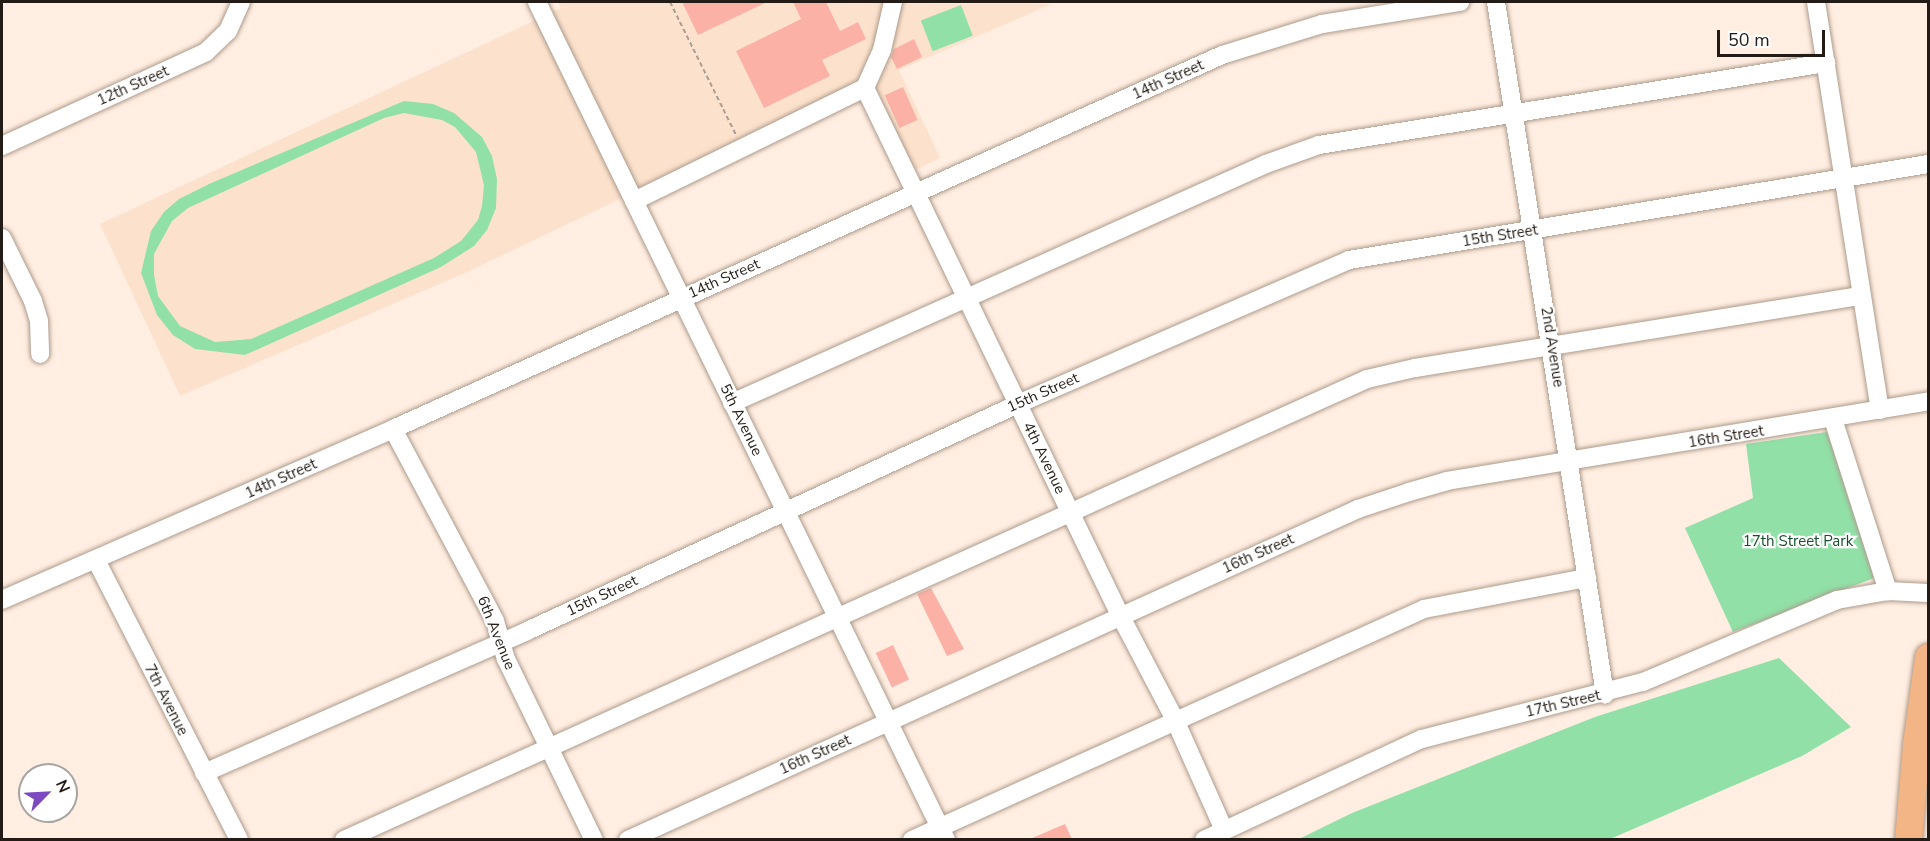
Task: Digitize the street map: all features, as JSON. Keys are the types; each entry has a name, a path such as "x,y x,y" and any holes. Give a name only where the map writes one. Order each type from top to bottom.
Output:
{"highway":[{"path":"1908,840 1916,744 1929,657"}],"street":[{"name":"12th Street","path":"2,146 206,52 228,31 241,2"},
{"name":"5th Avenue","path":"537,2 943,833"},
{"path":"634,201 865,88 882,50 893,2"},
{"name":"14th Street","path":"2,600 393,429 1259,41 1322,24 1460,2"},
{"name":"2nd Avenue","path":"1496,2 1553,345 1605,694"},
{"path":"1816,2 1860,296 1880,410"},
{"path":"732,403 1302,151 1346,140 1826,63"},
{"name":"4th Avenue","path":"865,88 914,195 967,298 1121,617 1175,720 1223,828"},
{"name":"15th Street","path":"204,774 501,641 1018,404 1349,260 1844,181 1929,164"},
{"path":"2,238 33,301 39,321 40,354"},
{"path":"344,840 837,615 1367,379 1553,345 1860,296"},
{"name":"16th Street","path":"628,840 1378,502 1447,481 1833,419 1929,401"},
{"path":"1833,419 1888,591"},
{"name":"6th Avenue","path":"393,429 495,621 501,641 548,746 594,840"},
{"name":"7th Avenue","path":"96,560 239,840"},
{"path":"912,840 943,833 1175,720 1424,609 1587,578"},
{"name":"17th Street","path":"1204,840 1223,828 1422,739 1605,694 1692,662 1814,608 1853,596 1888,591 1929,594"}],"path":[{"path":"670,2 742,148"}],"shaded area":[{"path":"558,2 1052,4 899,70 940,158 911,172 867,81 465,273 180,396 100,224 561,8"}],"green space":[{"path":"961,5 973,36 933,51 921,20"},
{"path":"404,101 433,104 454,113 482,137 492,156 497,179 496,208 487,230 474,246 441,267 245,355 195,349 173,335 157,315 141,273 151,231 164,212 179,199","holes":["404,113 442,120 455,127 476,152 484,185 478,220 461,241 434,258 251,339 215,342 180,326 158,296 154,275 154,254 172,221 188,208 384,118"]},
{"name":"17th Street Park","path":"1827,432 1874,578 1733,632 1685,528 1753,498 1746,444"},
{"path":"1779,658 1851,727 1802,756 1610,839 1299,839 1352,813 1595,717"}],"building":[{"path":"682,2 767,2 698,35"},
{"path":"793,2 826,2 840,31 858,22 866,39 822,60 830,76 764,108 736,51 801,19"},
{"path":"914,39 922,57 897,69 891,57 894,49"},
{"path":"903,87 918,120 899,128 885,95"},
{"path":"931,588 964,649 947,656 917,594"},
{"path":"893,645 909,679 892,687 876,653"},
{"path":"1065,824 1072,839 1030,839"}]}
